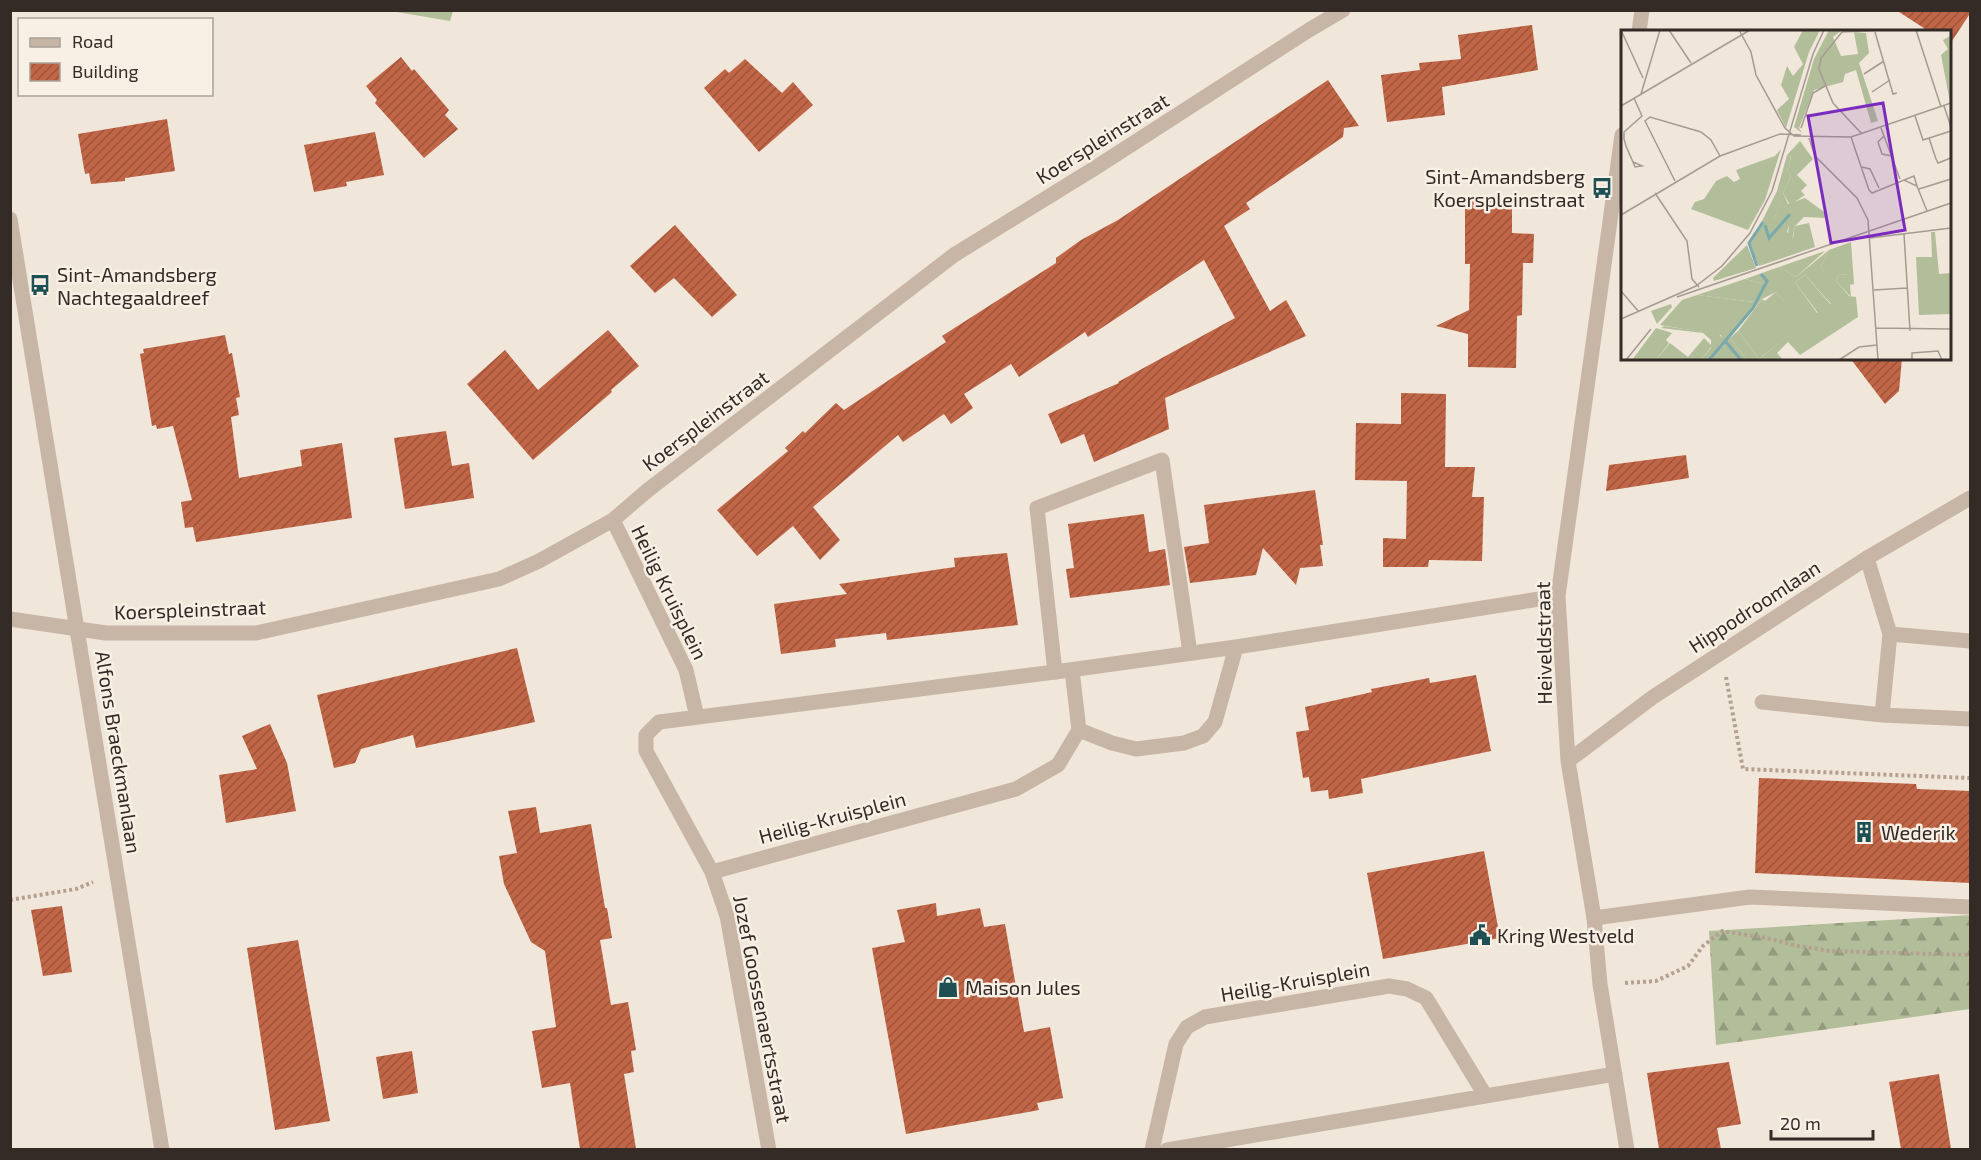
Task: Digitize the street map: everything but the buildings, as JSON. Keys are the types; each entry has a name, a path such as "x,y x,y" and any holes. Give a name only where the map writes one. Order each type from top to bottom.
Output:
{"street":[{"name":"Koerspleinstraat","path":"10,619 106,633 256,633 499,579 539,561 613,520 648,490 954,255 1343,10"},
{"path":"1639,30 1642,10"},
{"name":"Heiveldstraat","path":"1621,149 1558,596 1568,761 1594,918 1600,984 1627,1149"},
{"name":"Alfons Braeckmanlaan","path":"10,219 162,1149"},
{"path":"1055,672 1037,508 1162,460 1190,653"},
{"name":"Hippodroomlaan","path":"1568,761 1653,697 1868,558 1971,498"},
{"name":"Heilig Kruisplein","path":"613,520 686,670 697,717"},
{"path":"1868,558 1890,634 1882,715"},
{"path":"697,717 1236,647 1558,596"},
{"path":"1890,634 1971,641"},
{"path":"1072,670 1079,730 1112,743 1136,749 1184,743 1203,736 1215,722 1236,647"},
{"path":"1762,702 1882,715 1971,719"},
{"name":"Jozef Goossenaertsstraat","path":"697,717 660,722 646,735 646,751 711,872 727,916 769,1149"},
{"name":"Heilig-Kruisplein","path":"711,872 1016,789 1058,765 1079,730"},
{"path":"1594,918 1750,897 1971,907"},
{"name":"Heilig-Kruisplein","path":"1152,1149 1176,1044 1187,1027 1205,1017 1389,986 1407,989 1426,998 1485,1095"},
{"path":"1167,1149 1615,1074"}],"path":[{"path":"1722,653 1743,769 1971,778"},
{"path":"10,900 76,890 116,872"},
{"path":"1600,984 1656,981 1688,966 1703,946 1722,931 1830,951 1971,955"}],"green space":[{"path":"391,11 453,11 450,21"},
{"path":"1970,915 1970,1009 1716,1045 1709,931"}],"place":[{"name":"Sint-Amandsberg Koerspleinstraat","path":"1602,188"},
{"name":"Sint-Amandsberg Nachtegaaldreef","path":"40,285"},
{"name":"Wederik","path":"1864,832"},
{"name":"Kring Westveld","path":"1480,935"},
{"name":"Maison Jules","path":"948,987"}]}
